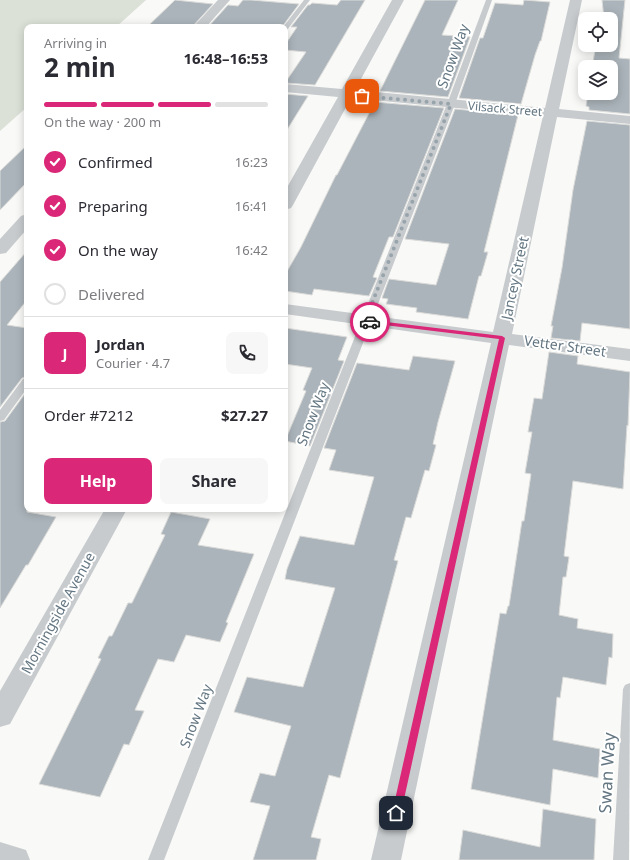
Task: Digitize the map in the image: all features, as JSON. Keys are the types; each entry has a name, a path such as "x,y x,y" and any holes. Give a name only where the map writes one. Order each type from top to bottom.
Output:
{"street":[{"path":"202,24 224,0"},
{"path":"288,198 398,0"},
{"name":"Jancey Street","path":"386,860 576,0"},
{"name":"Vilsack Street","path":"288,88 630,120"},
{"path":"0,249 24,222"},
{"name":"Vetter Street","path":"288,309 365,321 630,354"},
{"name":"Morningside Avenue","path":"0,716 114,512"},
{"path":"0,856 15,860"}],"lane":[{"path":"288,25 307,0"},
{"name":"Snow Way","path":"156,860 365,321 451,104 489,0"},
{"path":"0,418 24,385"},
{"name":"Swan Way","path":"621,860 630,689"}],"shaded area":[{"path":"0,0 146,0 119,24 24,24 24,110 0,131"}],"building":[{"path":"175,0 213,4 195,24 150,24"},
{"path":"243,0 299,4 284,24 211,24 228,5 238,6"},
{"path":"341,0 365,0 315,85 288,83 288,79 306,52 288,50 288,40 297,27 291,27 308,5 312,3 337,5"},
{"path":"425,0 458,0 442,35 470,37 448,97 380,91"},
{"path":"524,0 550,2 541,41 535,55 521,104 459,98 480,38 483,38 495,3 523,5"},
{"path":"602,0 625,0 619,58 630,59 630,114 589,110 589,107 586,106 587,100 618,100 618,60 593,60 595,52 618,52 618,12 603,12"},
{"path":"288,94 308,96 288,128"},
{"path":"375,102 444,108 393,237 389,237 373,277 377,278 369,296 314,289 312,295 288,291 288,270"},
{"path":"455,109 518,115 484,252 488,252 481,276 479,276 468,319 416,312 417,308 386,304 388,299 382,298 389,279 436,285 449,244 405,239"},
{"path":"587,121 630,125 630,329 582,323 580,341 551,338 553,326 551,326 562,268 573,190"},
{"path":"24,148 24,185 0,210 0,171"},
{"path":"24,254 24,304 7,325 24,328 24,378 22,378 0,407 0,282"},
{"path":"288,328 347,337 338,360 344,361 310,446 288,442 288,434 306,391 303,390 312,368 288,364"},
{"path":"549,352 578,356 577,364 630,372 628,426 627,425 623,489 573,481 564,556 569,557 566,577 563,577 559,615 578,619 577,628 613,634 612,658 609,657 606,685 563,677 560,698 557,697 553,740 600,749 598,778 553,769 550,805 471,789 500,613 506,614 509,606 522,521 524,521 531,474 525,473 532,432 528,432 534,398 542,399"},
{"path":"413,356 455,361 438,422 433,444 436,445 429,471 425,470 411,518 406,517 394,560 398,561 340,778 329,775 311,837 321,839 316,860 253,860 270,806 250,802 260,773 275,776 291,726 234,712 247,677 303,687 335,588 285,579 287,569 300,536 354,545 374,477 329,470 336,450 324,448 357,363 409,370"},
{"path":"24,395 24,512 56,517 28,565 26,565 0,608 0,422 5,421"},
{"path":"171,512 210,519 198,545 254,554 226,622 228,623 220,642 186,635 174,662 158,659 135,710 144,711 129,745 124,744 100,797 39,784 101,659 98,658 109,636 112,636 128,603 132,603 165,535 161,534"},
{"path":"543,809 596,819 594,860 459,860 463,830 540,847"}],"way so far":[{"path":"362,96 451,104 365,321 370,322"}],"route":[{"path":"370,322 502,338 396,813"}]}
